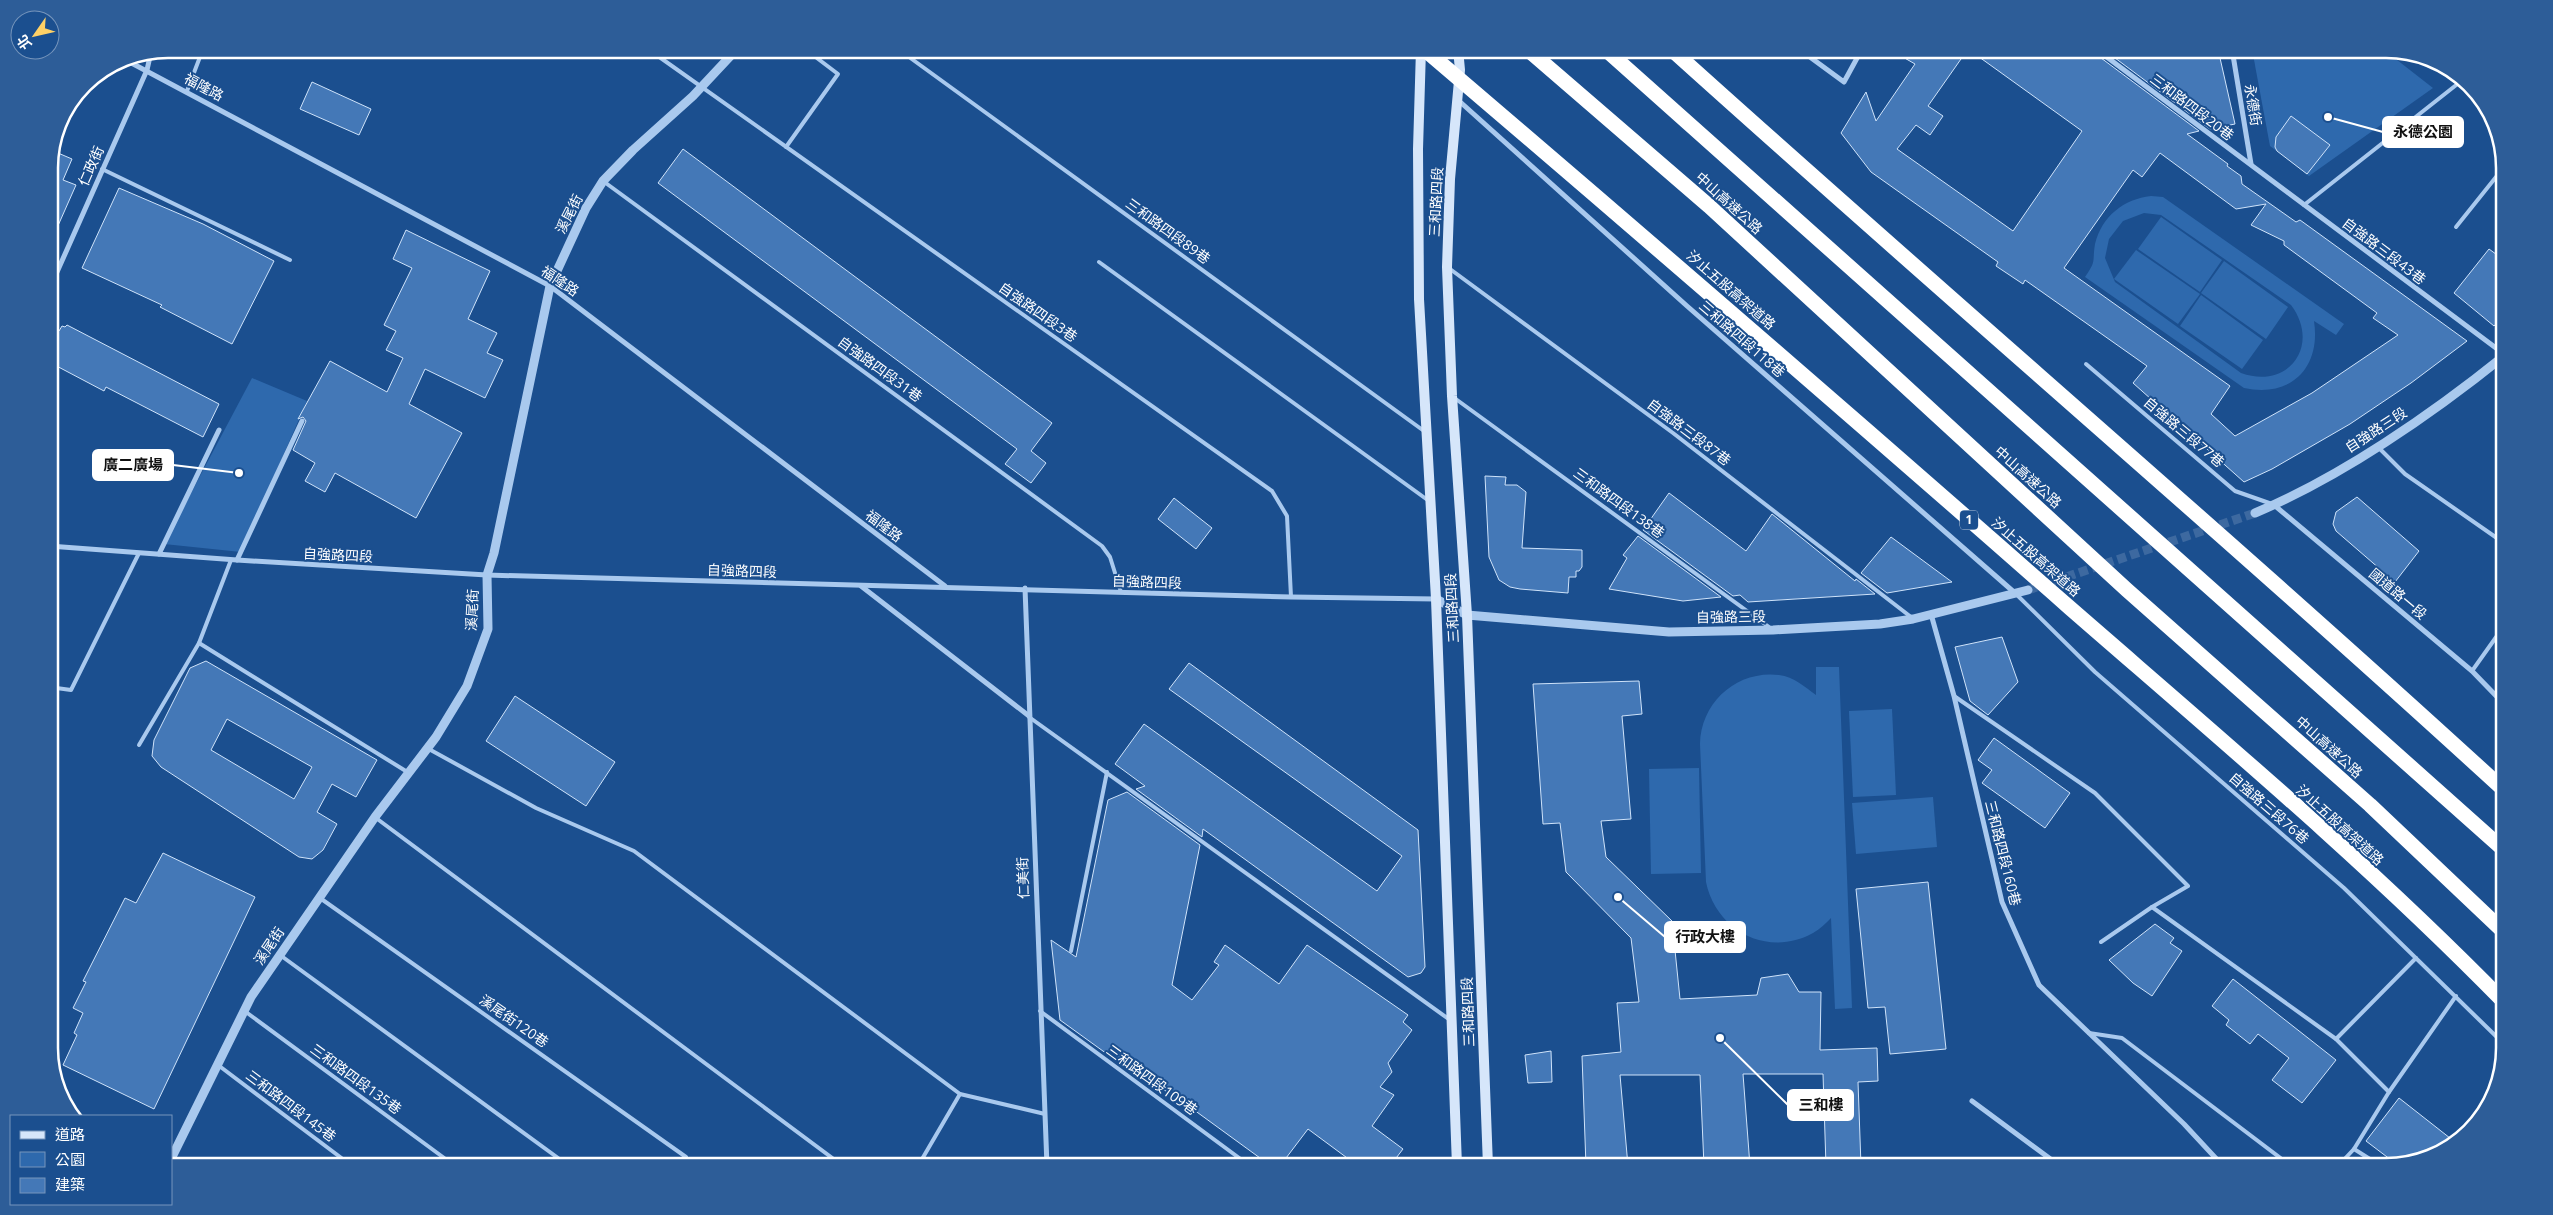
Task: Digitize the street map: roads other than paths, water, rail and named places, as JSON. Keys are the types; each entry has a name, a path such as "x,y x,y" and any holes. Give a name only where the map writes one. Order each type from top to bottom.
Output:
{"highway":[{"name":"汐止五股高架道路","path":"1434,58 1744,322 2220,739 2446,943 2496,994"},
{"name":"中山高速公路","path":"1537,58 1716,213 2127,590 2362,799 2496,924"},
{"path":"1615,58 2496,843"},
{"path":"1681,58 1829,191 2380,676 2496,782"}],"main road":[{"name":"三和路四段","path":"1423,58 1418,149 1419,269 1436,598 1456,1158"},
{"name":"三和路四段","path":"1458,58 1458,100 1450,179 1447,267 1452,396 1467,615 1488,1158"}],"street":[{"name":"溪尾街","path":"172,1157 243,1010 375,817 427,748 467,686 488,629 487,574 494,553 550,286 586,208 603,181 728,58"},
{"path":"1811,58 1844,82 1857,58"},
{"name":"三和路四段20巷","path":"2108,58 2251,165"},
{"name":"永德街","path":"2233,58 2251,165"},
{"name":"仁政街","path":"58,269 147,70 149,59"},
{"name":"福隆路","path":"132,63 550,286 945,587"},
{"name":"三和路四段118巷","path":"1458,100 1694,312 2015,593"},
{"name":"自強路三段43巷","path":"2251,165 2495,348"},
{"name":"自強路三段","path":"2255,513 2274,505 2378,447 2495,361"},
{"path":"234,560 302,421"},
{"path":"159,554 219,430"},
{"name":"國道路一段","path":"2274,505 2472,671 2496,695"},
{"name":"自強路四段","path":"58,547 234,560 487,574 1291,597 1436,598"},
{"path":"861,586 1028,716"},
{"name":"仁美街","path":"1025,588 1028,716 1047,1158"},
{"name":"自強路三段","path":"1436,598 1467,615 1669,632 1773,630 1880,624 1913,619 2028,590"},
{"name":"三和路四段160巷","path":"1931,614 1954,696 2002,902 2038,985 2184,1124 2216,1158"},
{"path":"1972,1101 2049,1158"}],"lane":[{"path":"187,91 200,58"},
{"name":"自強路四段3巷","path":"661,58 1272,491 1287,516 1291,597"},
{"path":"786,147 838,74 817,58"},
{"name":"三和路四段89巷","path":"910,58 1426,432"},
{"path":"2304,205 2457,84"},
{"path":"102,169 290,260"},
{"path":"2456,227 2495,178"},
{"name":"自強路四段31巷","path":"603,181 1102,546 1110,557 1121,592"},
{"path":"1099,262 1430,502"},
{"name":"自強路三段87巷","path":"1447,267 1674,433 1913,619"},
{"name":"自強路三段77巷","path":"2086,364 2235,491 2274,505"},
{"name":"三和路四段138巷","path":"1452,396 1773,630"},
{"path":"2378,447 2405,474 2495,537"},
{"path":"58,688 71,690 139,553"},
{"path":"139,745 199,643 234,560"},
{"name":"自強路三段76巷","path":"2015,593 2095,672 2344,888 2496,1036"},
{"path":"2472,671 2496,638"},
{"path":"199,643 409,773"},
{"path":"1954,696 2095,793 2188,886 2152,906 2101,942"},
{"path":"1028,716 1452,1021"},
{"path":"427,748 536,808 634,851 960,1094 1045,1114"},
{"path":"1071,951 1106,772"},
{"path":"375,817 832,1158"},
{"name":"溪尾街120巷","path":"320,898 686,1158"},
{"path":"2152,906 2336,1039 2389,1092"},
{"path":"280,955 558,1158"},
{"path":"2336,1039 2416,958"},
{"path":"2346,1158 2354,1149 2389,1092 2456,996"},
{"name":"三和路四段135巷","path":"243,1010 444,1158"},
{"name":"三和路四段109巷","path":"1040,1011 1239,1158"},
{"path":"2089,1033 2122,1038 2280,1158"},
{"name":"三和路四段145巷","path":"217,1064 341,1158"},
{"path":"923,1158 960,1094"},
{"path":"2354,1149 2368,1158"}],"tunnel":[{"path":"2028,590 2255,513"}],"place":[{"name":"永德公園","path":"2328,117"},
{"name":"廣二廣場","path":"239,473"},
{"name":"行政大樓","path":"1618,897"},
{"name":"三和樓","path":"1720,1038"}]}
